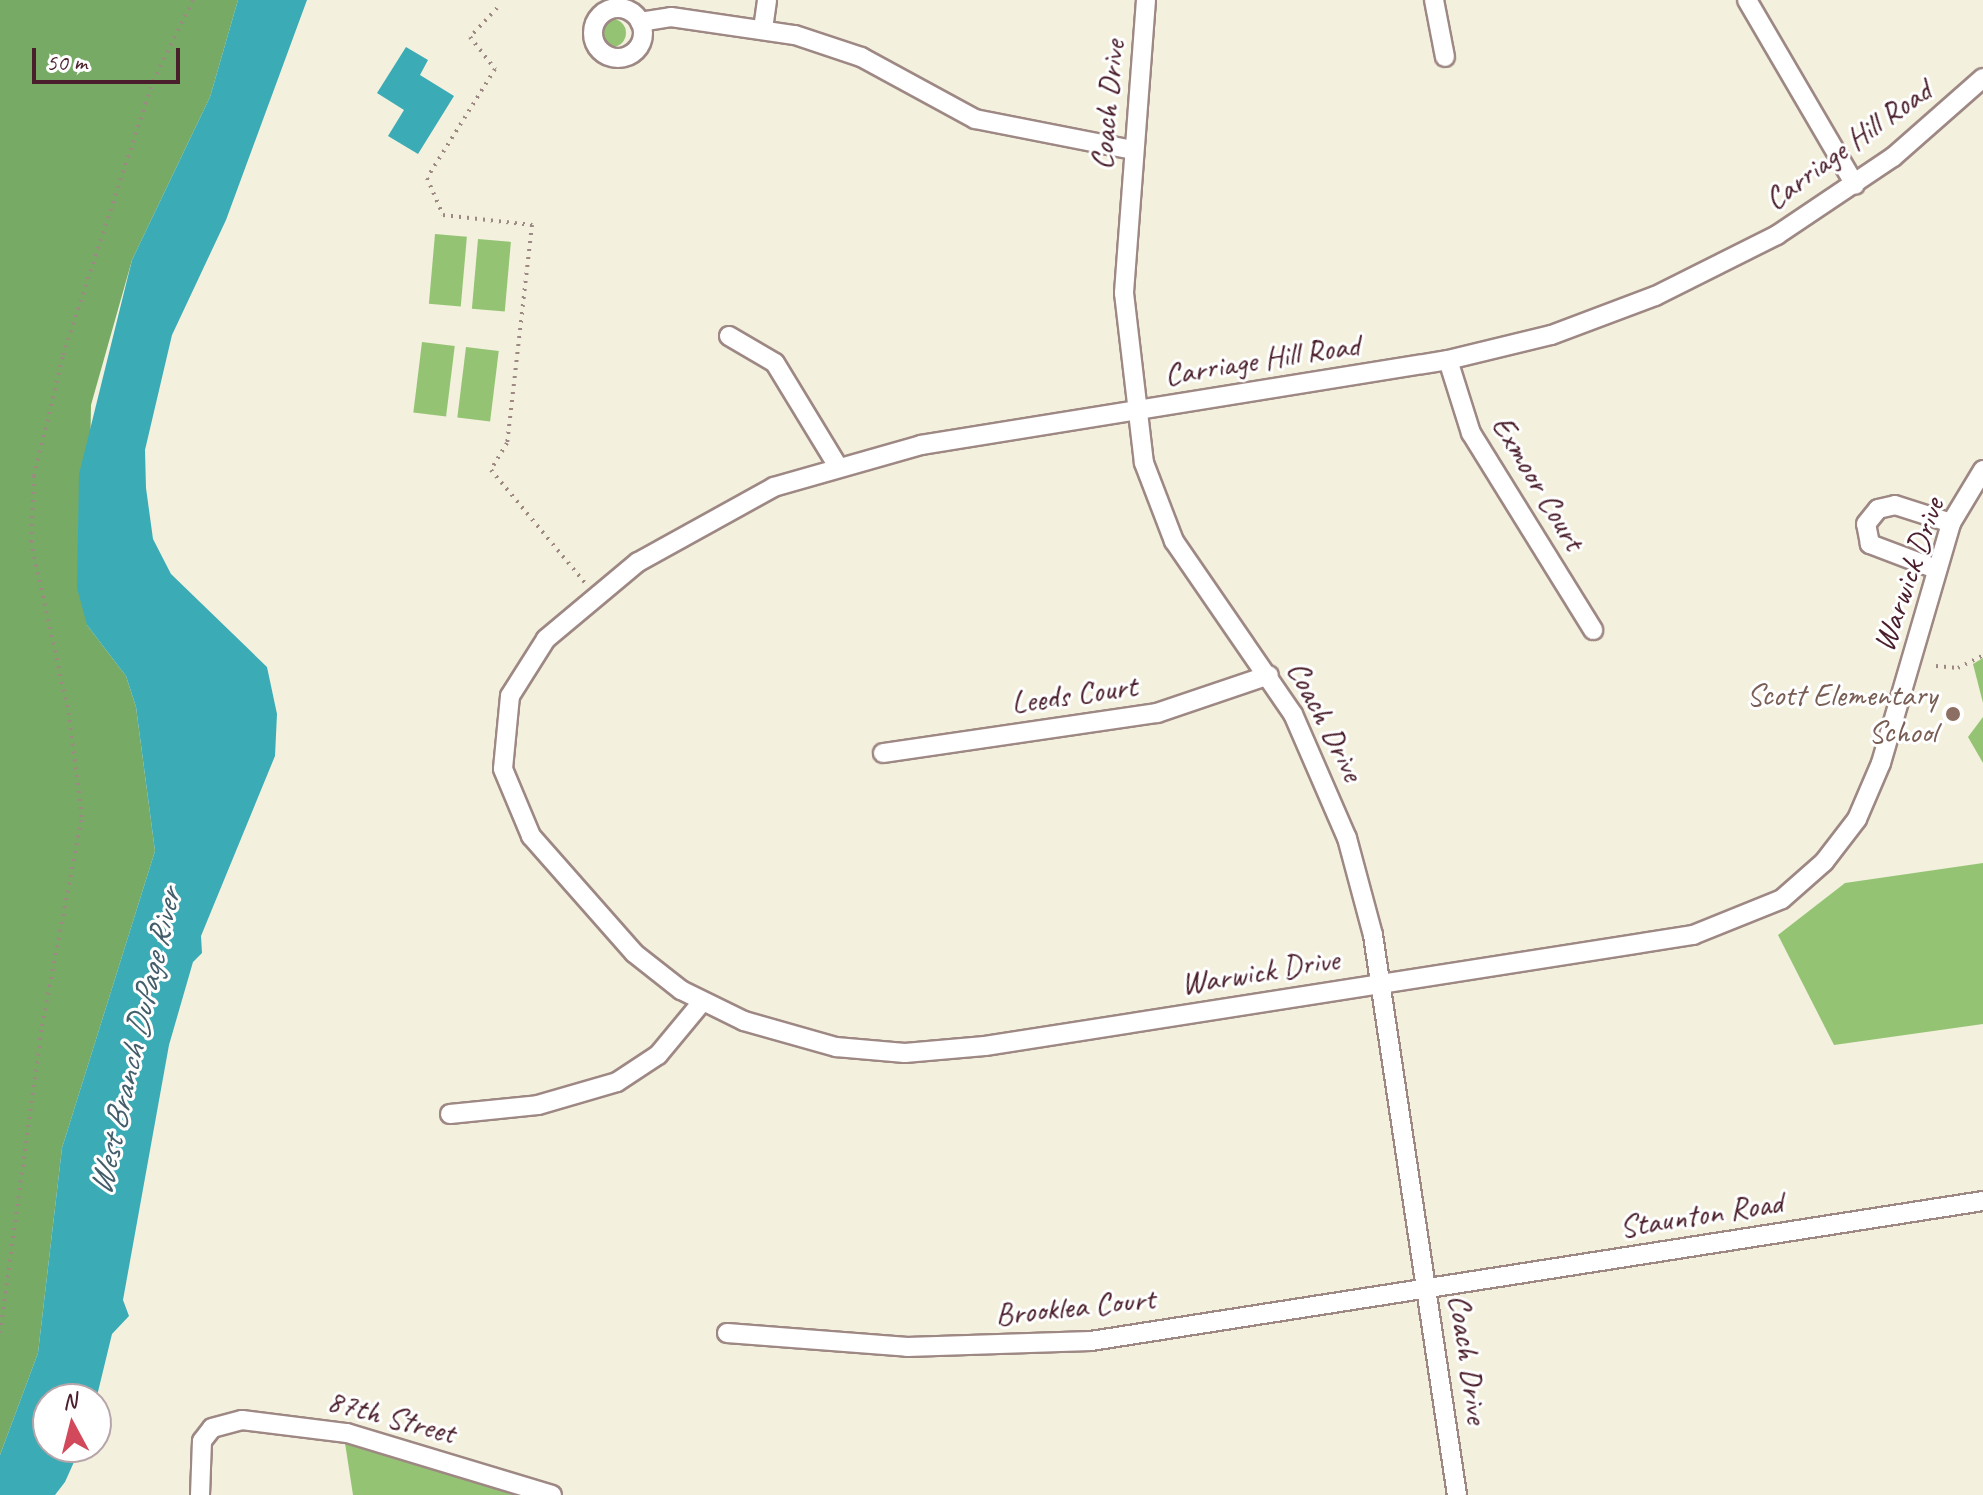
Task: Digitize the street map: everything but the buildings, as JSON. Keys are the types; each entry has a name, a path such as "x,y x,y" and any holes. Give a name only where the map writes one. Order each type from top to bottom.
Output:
{"street":[{"path":"763,29 767,0"},
{"name":"Coach Drive","path":"1146,0 1124,293 1135,411 1144,463 1174,541 1269,675 1315,756 1347,838 1380,983 1457,1495"},
{"path":"1434,0 1445,57"},
{"path":"1747,0 1855,185"},
{"path":"640,22 671,17 763,29 831,44 975,119 1133,150"},
{"name":"Carriage Hill Road","path":"534,652 595,595 715,515 837,465 1135,411 1448,360 1551,335 1655,296 1855,185 1983,78"},
{"path":"729,336 775,363 837,465"},
{"name":"Exmoor Court","path":"1448,360 1477,445 1593,630"},
{"name":"Warwick Drive","path":"534,652 502,732 503,769 518,812 611,932 702,1002 795,1038 931,1053 1693,935 1782,899 1838,846 1868,798 1951,523 1983,470"},
{"path":"1936,569 1870,544 1866,524 1878,509 1895,505 1951,523"},
{"name":"Leeds Court","path":"883,753 1157,713 1269,675"},
{"path":"450,1114 538,1105 617,1082 658,1055 702,1002"},
{"name":"Staunton Road","path":"1427,1287 1983,1201"},
{"name":"Brooklea Court","path":"727,1333 907,1347 1037,1344 1427,1287"},
{"name":"87th Street","path":"200,1495 202,1441 212,1428 242,1420 334,1430 552,1495"}],"path":[{"path":"0,1333 42,1026 82,817 69,715 31,542 34,476 63,355 153,81 193,0"},
{"path":"497,8 470,37 495,69 427,178 443,215 532,225 507,443 491,470 595,595"},
{"path":"1936,666 1958,668 1983,655"}],"green space":[{"path":"0,0 238,0 210,97 132,260 91,405 87,625 126,676 136,707 155,851 62,1148 38,1353 0,1455"},
{"path":"612,19 622,23 626,33 622,43 612,47 602,43 598,33 602,23"},
{"path":"435,234 467,237 461,307 429,304"},
{"path":"478,239 511,242 505,312 472,309"},
{"path":"422,342 455,346 446,416 413,412"},
{"path":"466,347 499,351 490,421 457,417"},
{"path":"1983,658 1983,703 1973,664"},
{"path":"1983,717 1983,763 1968,737"},
{"path":"1983,863 1983,1024 1834,1045 1778,935 1845,883"},
{"path":"345,1443 410,1460 520,1495 353,1495"}],"water":[{"name":"West Branch DuPage River","path":"238,0 307,0 226,220 172,335 145,450 146,488 153,539 171,574 267,667 277,714 275,756 201,936 202,953 193,962 169,1045 123,1300 129,1316 112,1334 100,1383 32,1383 32,1463 74,1463 65,1482 55,1495 0,1495 0,1455 38,1353 62,1148 155,851 136,707 126,676 87,625 77,588 79,474 132,260 210,97"},
{"path":"406,47 428,60 420,75 454,96 418,154 388,136 404,110 377,93"}],"place":[{"name":"Scott Elementary School","path":"1953,714"}]}
